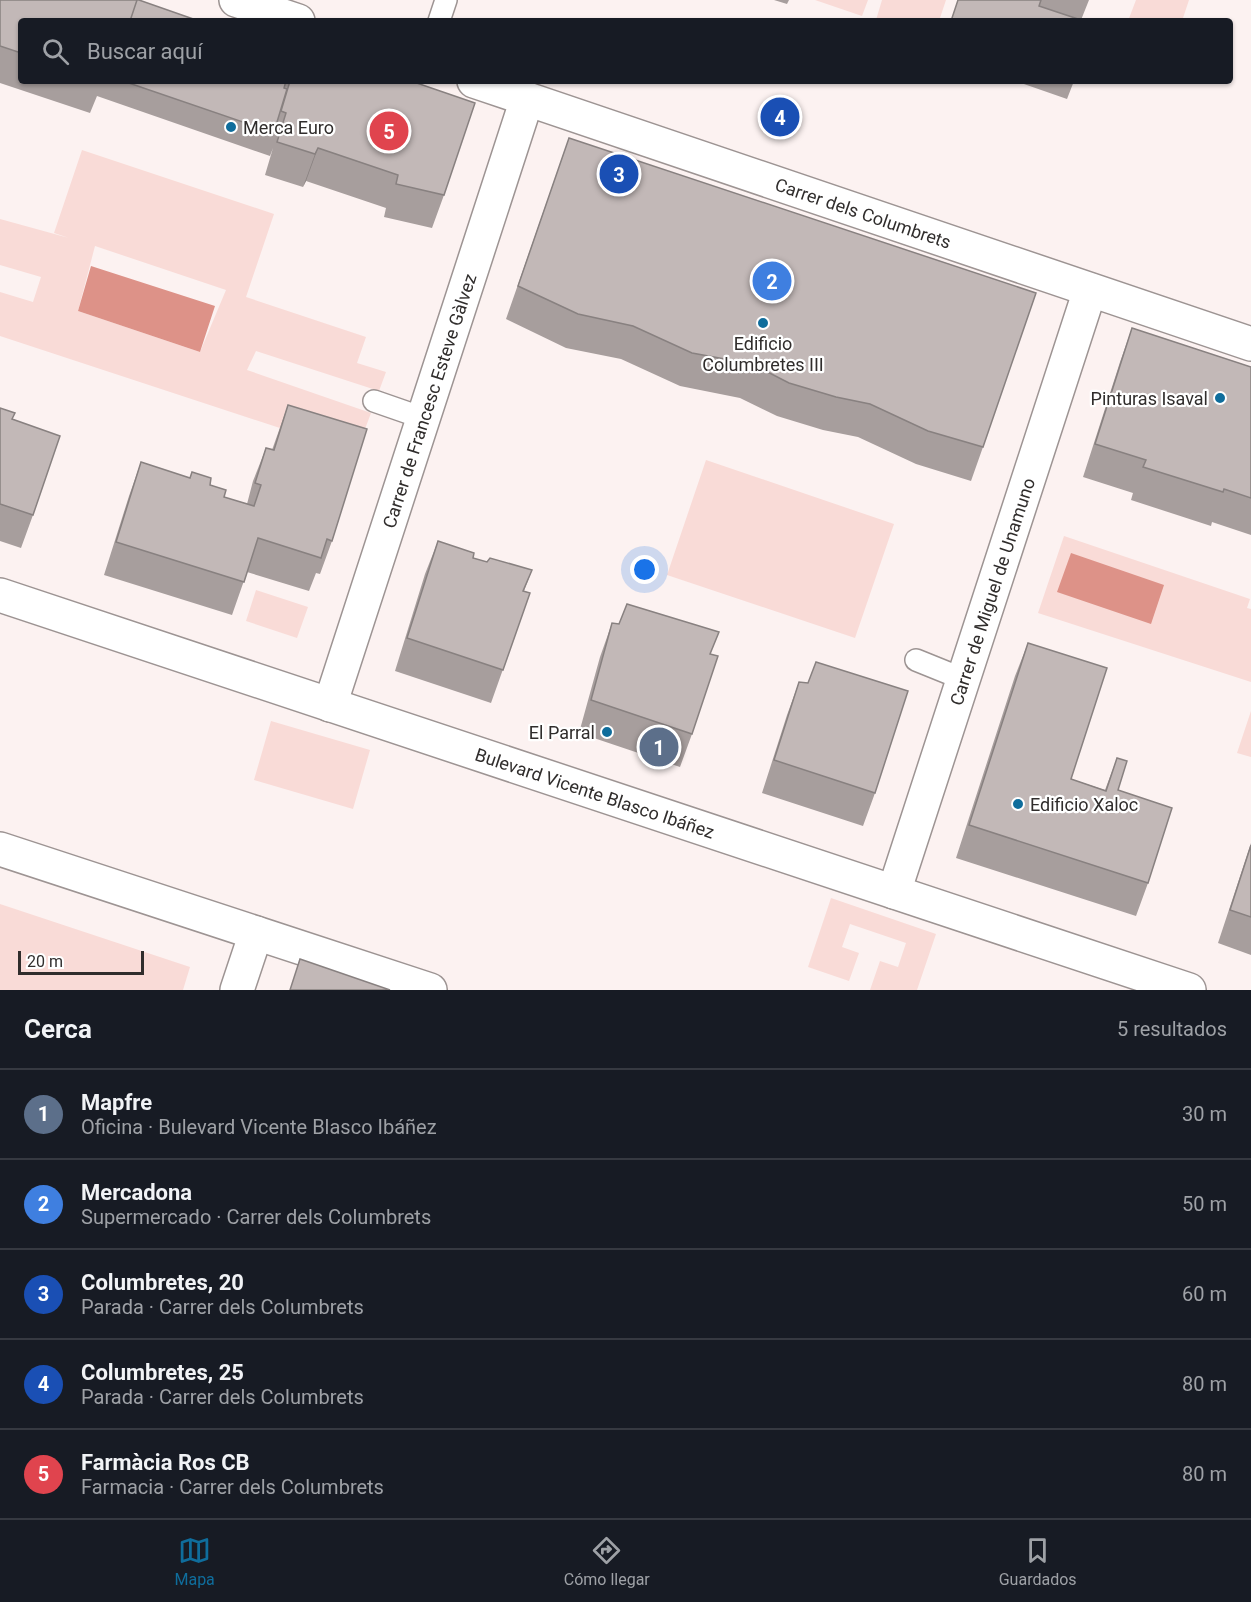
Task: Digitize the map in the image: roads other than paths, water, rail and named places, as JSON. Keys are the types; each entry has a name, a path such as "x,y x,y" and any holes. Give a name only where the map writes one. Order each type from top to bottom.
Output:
{"street":[{"path":"236,0 289,18"},
{"name":"Carrer dels Columbrets","path":"493,84 530,90 1090,290 1251,344"},
{"name":"Carrer de Francesc Esteve Gàlvez","path":"330,705 530,90"},
{"name":"Carrer de Miguel de Unamuno","path":"894,892 1090,290"},
{"name":"Bulevard Vicente Blasco Ibáñez","path":"0,595 1189,990"},
{"path":"0,849 430,990"},
{"path":"237,990 256,933"}],"lane":[{"path":"440,18 446,0"},
{"path":"374,401 423,418"},
{"path":"916,660 963,679"}],"place":[{"name":"Columbretes, 25","path":"780,117"},
{"name":"Merca Euro","path":"231,127"},
{"name":"Farmàcia Ros CB","path":"389,131"},
{"name":"Columbretes, 20","path":"619,174"},
{"name":"Mercadona","path":"772,281"},
{"name":"Edificio Columbretes III","path":"763,323"},
{"name":"Pinturas Isaval","path":"1220,398"},
{"name":"El Parral","path":"607,732"},
{"name":"Mapfre","path":"659,747"},
{"name":"Edificio Xaloc","path":"1018,804"}]}
